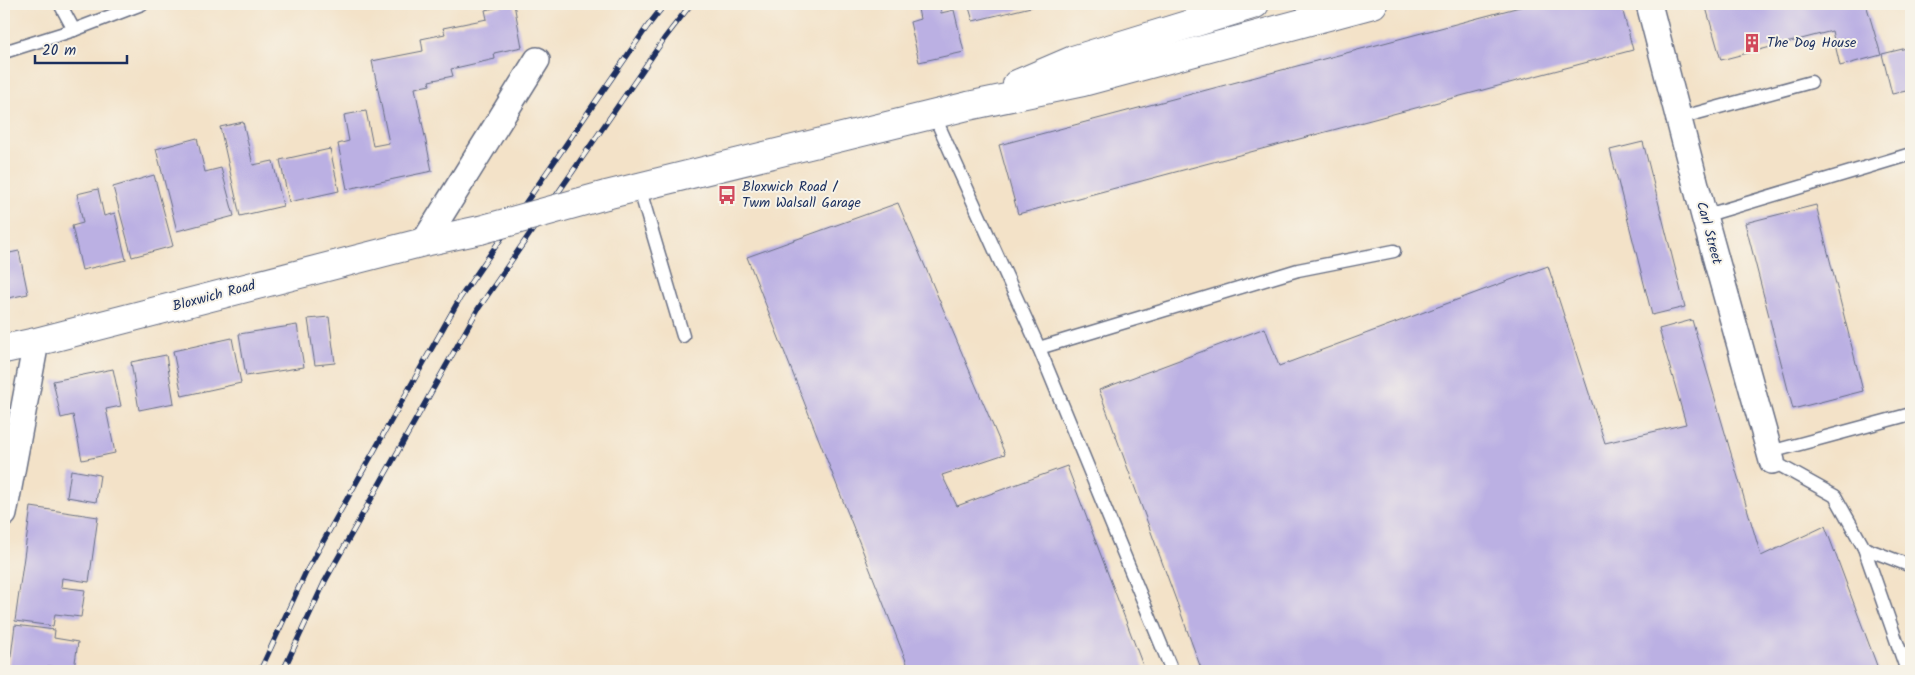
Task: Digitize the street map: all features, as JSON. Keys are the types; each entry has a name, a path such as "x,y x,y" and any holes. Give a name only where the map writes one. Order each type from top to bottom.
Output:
{"main road":[{"path":"968,106 1073,60 1255,4"},
{"path":"968,106 1083,82 1373,4"},
{"name":"Bloxwich Road","path":"4,349 424,242 480,230 606,195 968,106"}],"street":[{"name":"Carl Street","path":"1649,4 1704,216 1771,456"},
{"path":"424,242 537,60"},
{"path":"4,514 36,342"}],"lane":[{"path":"60,4 74,30"},
{"path":"4,52 74,30 142,4"},
{"path":"1679,118 1811,82"},
{"path":"934,115 1039,348 1172,671"},
{"path":"1704,216 1911,154"},
{"path":"639,187 683,336"},
{"path":"1039,348 1298,270 1394,251"},
{"path":"1771,456 1911,414"},
{"path":"1771,456 1835,496 1864,548 1907,671"},
{"path":"1864,548 1911,566"}],"building":[{"path":"514,4 522,47 494,53 495,59 451,69 453,76 429,81 430,85 415,88 432,171 347,189 338,144 349,141 344,115 366,111 373,146 389,143 372,61 423,51 421,39 445,34 443,28 487,19 485,10"},
{"path":"917,4 940,4 941,13 954,10 964,52 919,62 910,22 920,19"},
{"path":"968,4 1043,4 973,21"},
{"path":"1531,4 1621,4 1633,50 1018,214 999,145"},
{"name":"The Dog House","path":"1705,4 1866,4 1881,55 1840,66 1832,31 1721,60"},
{"path":"1911,47 1911,90 1892,94 1882,54"},
{"path":"243,122 253,165 273,161 283,206 240,216 220,127"},
{"path":"197,138 205,172 221,168 234,216 177,231 156,149"},
{"path":"1643,142 1685,307 1652,315 1610,150"},
{"path":"330,149 339,191 289,202 280,160"},
{"path":"154,175 173,246 132,257 113,187"},
{"path":"98,189 104,216 115,213 126,260 82,270 72,226 83,223 77,194"},
{"path":"898,203 1005,454 942,475 957,506 1067,466 1145,671 910,671 747,257"},
{"path":"1816,205 1863,391 1793,409 1745,223"},
{"path":"4,251 5,254 19,251 28,294 4,299"},
{"path":"1548,266 1605,443 1686,424 1659,329 1692,320 1761,556 1825,526 1879,671 1202,671 1099,390 1265,328 1279,366"},
{"path":"329,317 335,363 315,365 308,319"},
{"path":"297,325 304,367 246,376 239,334"},
{"path":"232,338 241,383 182,396 173,351"},
{"path":"166,355 174,403 139,410 131,362"},
{"path":"113,369 121,406 106,409 115,453 82,460 73,415 61,418 53,381"},
{"path":"71,470 100,475 96,502 67,497"},
{"path":"31,507 98,517 89,582 62,578 61,587 85,590 81,617 55,614 53,626 15,621"},
{"path":"15,625 55,630 54,638 78,642 74,669 48,666 47,671 9,671"}],"railway":[{"path":"260,671 306,572 460,298 647,27 665,4"},
{"path":"283,671 325,581 478,309 664,39 691,4"}],"place":[{"name":"The Dog House","path":"1752,43"},
{"name":"Bloxwich Road / Twm Walsall Garage","path":"727,195"}]}
